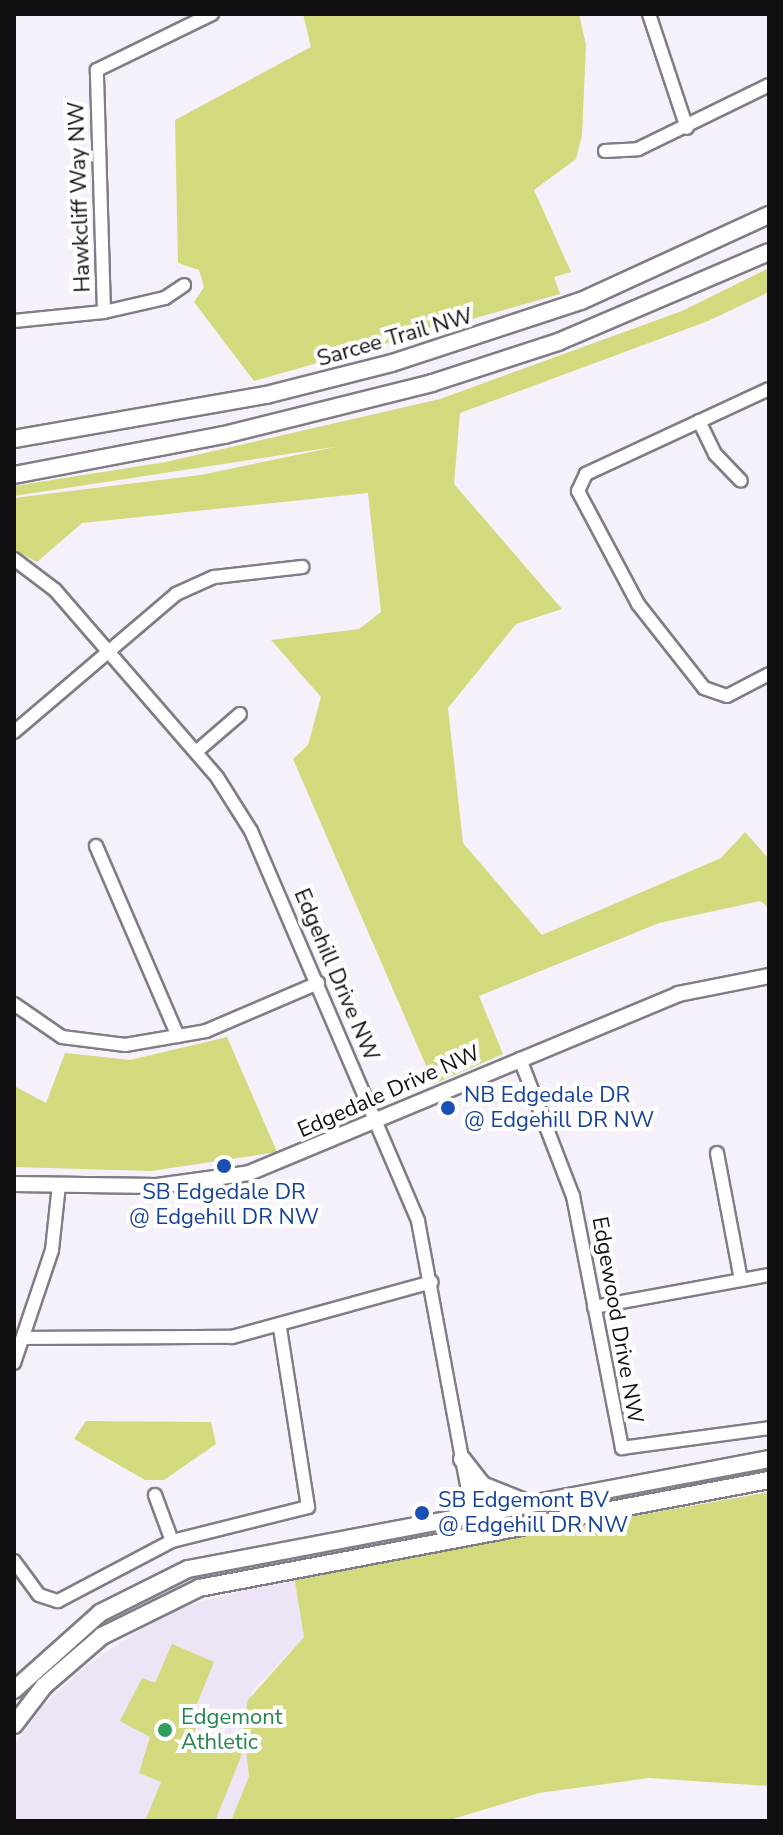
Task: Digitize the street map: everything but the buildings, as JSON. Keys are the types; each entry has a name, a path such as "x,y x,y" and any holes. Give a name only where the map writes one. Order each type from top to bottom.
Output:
{"main road":[{"name":"Sarcee Trail NW","path":"14,439 266,395 407,359 581,301 769,215"},
{"path":"14,475 296,419 432,383 558,342 769,252"},
{"path":"462,1459 482,1485 527,1502"},
{"path":"15,1689 82,1626 165,1577 300,1543 769,1459"},
{"path":"14,1725 81,1652 172,1598 243,1576 769,1480"}],"street":[{"name":"Hawkcliff Way NW","path":"14,321 104,312 97,70 212,14"},
{"path":"649,14 687,128"},
{"path":"605,151 638,149 687,128 769,85"},
{"path":"104,312 165,298 184,285"},
{"path":"769,389 586,474 578,491 638,604 704,688 727,696 769,674"},
{"path":"699,421 715,454 741,481"},
{"name":"Edgehill Drive NW","path":"14,559 55,590 196,752 246,821 418,1221 432,1282 476,1534"},
{"path":"14,732 164,602 198,584 302,567"},
{"path":"196,752 240,714"},
{"path":"96,846 178,1036"},
{"name":"Edgedale Drive NW","path":"14,1184 216,1180 276,1165 678,994 769,976"},
{"path":"14,1004 50,1032 87,1044 178,1036 318,983"},
{"name":"Edgewood Drive NW","path":"520,1059 566,1171 622,1448 769,1428"},
{"path":"717,1153 741,1280"},
{"path":"14,1363 52,1250 59,1184"},
{"path":"594,1307 769,1275"},
{"path":"23,1338 181,1342 280,1329 383,1292 432,1282"},
{"path":"14,1561 39,1595 58,1601 172,1541 308,1507 280,1329"},
{"path":"155,1495 172,1541"}],"shaded area":[{"path":"294,1576 304,1637 253,1690 243,1723 249,1776 231,1821 14,1821 14,1746 42,1707 87,1665 170,1611"}],"green space":[{"path":"303,14 579,14 586,45 582,135 576,159 534,190 571,272 554,277 560,294 254,381 194,302 204,287 199,270 178,263 175,120 311,47"},
{"path":"769,268 769,292 708,321 460,413 454,484 562,609 516,624 448,708 463,843 542,935 721,858 745,832 769,859 769,908 760,901 659,923 479,996 503,1054 434,1084 293,759 308,745 321,697 271,640 359,629 381,612 368,493 82,523 37,562 14,550 14,498 200,475 340,446 14,496 14,486 166,462 440,399 682,311"},
{"path":"227,1037 277,1152 151,1171 14,1167 14,1086 46,1103 65,1053 130,1060"},
{"path":"86,1421 211,1422 216,1444 164,1480 145,1480 74,1439"},
{"path":"769,1492 769,1786 649,1778 539,1793 446,1821 231,1821 249,1776 243,1723 248,1700 304,1637 294,1576"},
{"name":"Edgemont Athletic","path":"172,1644 214,1662 190,1721 197,1725 194,1734 242,1754 215,1821 145,1821 161,1782 139,1773 150,1737 120,1721 142,1678 155,1683"}],"place":[{"name":"NB Edgedale DR @ Edgehill DR NW","path":"448,1108"},
{"name":"SB Edgedale DR @ Edgehill DR NW","path":"224,1166"},
{"name":"SB Edgemont BV @ Edgehill DR NW","path":"422,1513"},
{"name":"Edgemont Athletic","path":"165,1730"}]}
